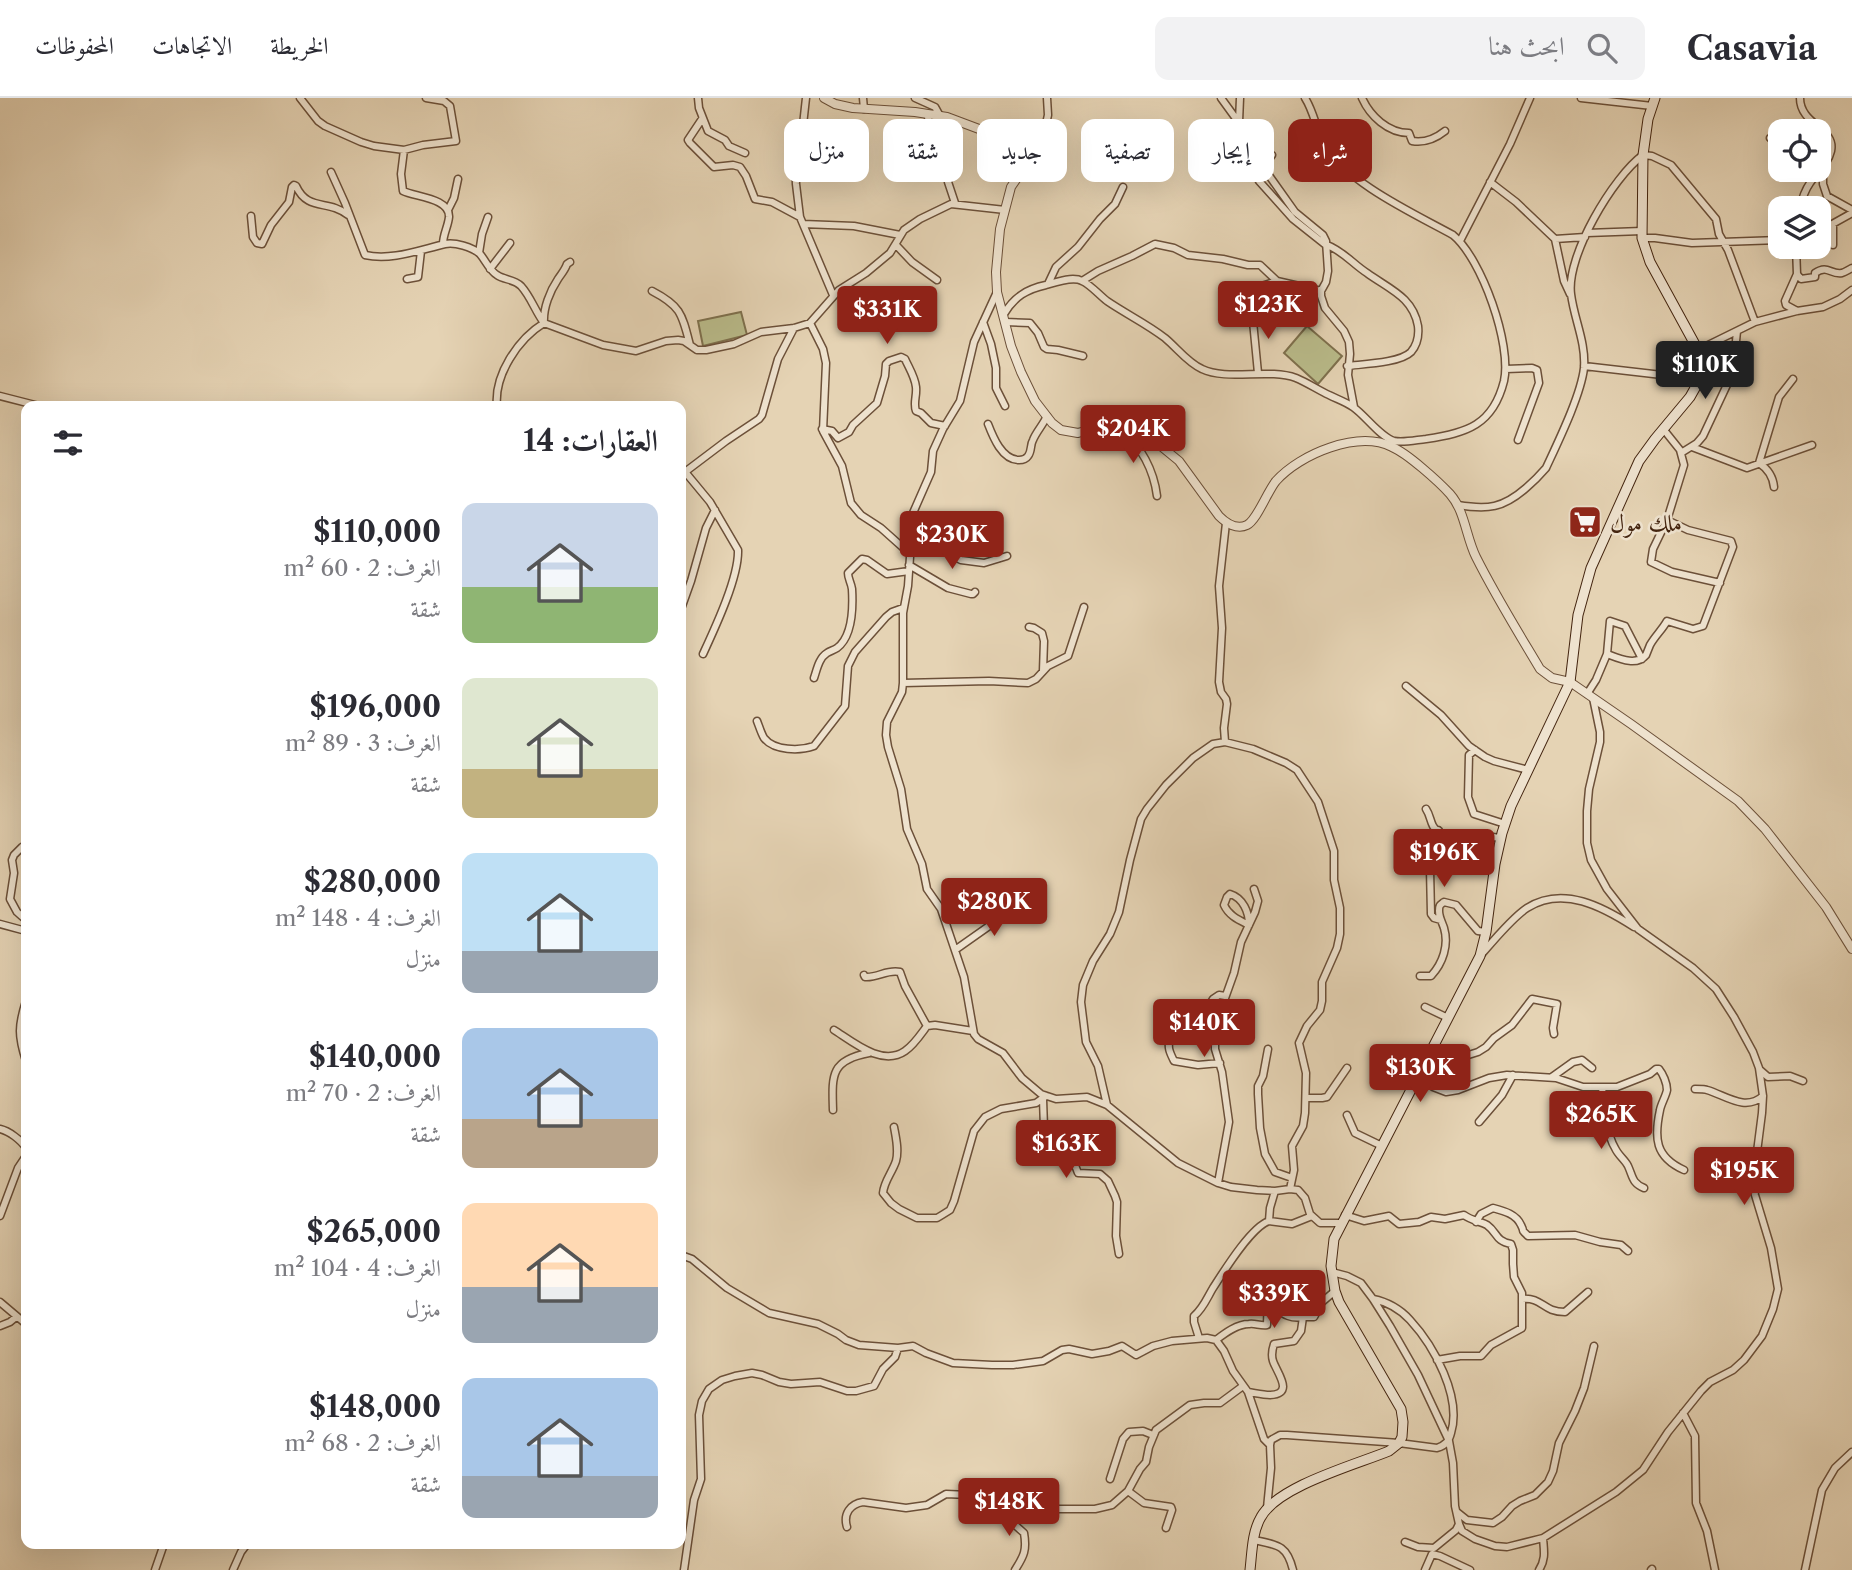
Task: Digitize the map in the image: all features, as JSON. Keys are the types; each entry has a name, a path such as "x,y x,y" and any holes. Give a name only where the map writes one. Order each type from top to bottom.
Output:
{"main road":[{"path":"1250,1570 1256,1526 1267,1508 1275,1501 1300,1486 1389,1451 1399,1443 1403,1431 1401,1409 1356,1334 1335,1291 1332,1272 1334,1239 1480,956 1495,864 1505,824 1570,682 1578,615 1591,568 1635,468 1650,445 1690,397 1699,381 1701,363 1698,350 1653,268 1642,234 1643,155 1653,102"}],"street":[{"path":"300,98 318,121 334,131 374,146 404,150 456,141 450,106 444,101 426,98"},
{"path":"698,98 702,119 708,131 725,140 729,146 745,153"},
{"path":"806,98 795,163 796,184 802,220 834,295"},
{"path":"824,98 841,106 940,116 977,129"},
{"path":"863,98 864,108"},
{"path":"915,98 929,101 940,116"},
{"path":"1047,98 1047,119"},
{"path":"1221,98 1236,119"},
{"path":"1239,119 1240,98"},
{"path":"1015,182 1011,187 998,239 997,292 1011,346 1035,401 1056,427 1073,433 1112,427 1146,435 1185,467 1226,523 1241,527 1256,516 1279,477 1318,452 1357,442 1393,444 1437,437 1479,424 1497,402 1506,369 1505,349 1493,306 1482,278 1460,241 1373,190 1342,167 1323,142 1305,98"},
{"path":"1362,98 1373,116 1391,129 1402,133 1409,132 1412,141 1424,142 1445,131"},
{"path":"1460,241 1518,130 1530,98"},
{"path":"1581,98 1653,102"},
{"path":"1800,98 1803,114 1808,119"},
{"path":"928,114 929,134 934,147 947,164 948,182 955,203"},
{"path":"702,119 688,141 714,167 740,167 755,200 772,202 802,220 900,235"},
{"path":"404,150 401,174 403,191 431,199 449,211"},
{"path":"1571,295 1573,268 1586,235 1606,199 1643,155 1653,156 1668,163 1716,219 1755,323"},
{"path":"331,172 365,255 421,251 443,244 460,245 479,253 496,275 521,286 531,298 544,323"},
{"path":"443,244 458,179"},
{"path":"1260,182 1293,219 1327,246 1339,250 1371,276 1400,294 1413,310 1417,325 1416,343 1411,352 1395,359 1348,366"},
{"path":"1273,182 1295,212 1323,235 1327,246 1327,278 1321,291 1322,300 1349,342 1349,381 1354,407"},
{"path":"1458,505 1483,508 1498,506 1516,497 1542,473 1565,424 1584,366 1582,340 1571,295 1564,281 1555,239 1516,202 1490,182"},
{"path":"1824,182 1827,195 1852,212 1833,224 1833,245"},
{"path":"251,216 253,237 257,243 262,244 271,225 289,202 294,186 308,202 335,207 348,215"},
{"path":"1048,284 1056,267 1076,250 1115,204 1123,187"},
{"path":"497,401 497,386 511,358 530,334 544,323 603,345 630,350 640,350 670,341 684,341 697,350 734,344 761,332 810,323 839,290 890,253 908,226 944,206 955,203 1005,210"},
{"path":"479,253 488,217"},
{"path":"1555,239 1586,235 1642,234 1692,243 1768,240"},
{"path":"491,270 510,243"},
{"path":"1083,281 1103,268 1155,244 1174,248 1188,255 1260,265 1277,281 1321,291"},
{"path":"896,245 912,262 937,279"},
{"path":"407,279 418,278 421,251"},
{"path":"1796,259 1797,274 1785,301 1786,305 1797,311"},
{"path":"544,323 553,289 570,262"},
{"path":"1797,274 1805,280 1815,277 1815,273 1824,269 1841,273 1852,268"},
{"path":"1005,318 1008,306 1034,287 1072,280 1083,281 1111,304 1163,336 1200,369 1219,373 1258,373 1297,378 1354,407 1447,491 1458,505 1475,555 1539,669 1552,678 1570,682 1738,801 1765,829 1826,907 1852,950"},
{"path":"1238,289 1252,289 1277,281"},
{"path":"1698,350 1755,323 1823,307 1852,290"},
{"path":"652,291 678,308 691,347"},
{"path":"997,292 970,354 960,401 933,451 931,472 916,504 911,523 909,568 903,608 904,683 887,722 888,747 901,789 907,829 922,864 927,889 941,909 964,978 973,1031 978,1039 1003,1053 1022,1078 1044,1098 1045,1157 1051,1161 1073,1160 1078,1173 1100,1174 1108,1181 1117,1202 1115,1236 1119,1254"},
{"path":"1252,311 1258,373"},
{"path":"1005,318 1030,323 1047,349 1083,356"},
{"path":"983,322 996,368 996,388 1005,406"},
{"path":"810,323 826,363 822,429 842,466 849,497 864,517 909,553"},
{"path":"686,472 759,419 778,359 794,328"},
{"path":"1681,453 1703,436 1729,383 1735,364 1737,331"},
{"path":"822,429 832,432 838,438 849,432 852,425 877,403 886,365 892,359 901,357 905,359 915,381 916,411 931,422 945,426"},
{"path":"1584,366 1699,381"},
{"path":"1506,369 1532,368 1537,370 1539,377 1518,440"},
{"path":"1759,463 1779,397 1793,379"},
{"path":"0,396 21,401"},
{"path":"988,424 1007,457 1021,460 1031,453 1031,442 1047,416"},
{"path":"1120,429 1128,435 1145,458 1157,496"},
{"path":"1664,430 1678,446 1684,465 1667,520 1653,549 1651,562 1672,572 1720,583"},
{"path":"1692,447 1742,468 1752,467 1812,444"},
{"path":"1759,463 1768,470 1774,487"},
{"path":"686,477 710,502 737,545 738,554 722,608 703,654"},
{"path":"686,596 708,523 715,510"},
{"path":"1607,654 1624,660 1642,659 1667,621 1693,629 1703,626 1733,547 1731,541 1688,530 1667,520"},
{"path":"911,523 951,547 961,560 984,563 1007,556"},
{"path":"1225,742 1227,704 1219,682 1222,628 1219,586 1226,523"},
{"path":"814,678 823,655 838,648 844,639 852,612 852,589 848,573 862,559 887,574 909,568 948,588 971,594 975,592"},
{"path":"904,683 1028,683 1051,664 1069,656 1084,607"},
{"path":"757,722 765,740 776,747 795,749 814,746 845,706 848,666 853,656 886,617 903,608"},
{"path":"1638,929 1607,889 1588,852 1587,811 1589,789 1600,742 1600,732 1590,696 1607,654 1609,624 1612,621 1625,626 1642,659"},
{"path":"1029,627 1042,633 1043,671"},
{"path":"838,648 853,656"},
{"path":"1406,686 1488,759 1528,770"},
{"path":"1107,1105 1098,1066 1086,1042 1081,1002 1083,985 1119,912 1141,819 1166,785 1193,758 1213,744 1225,742 1253,749 1297,770 1318,802 1332,843 1334,880 1340,908 1340,934 1337,948 1322,982 1322,1006 1303,1032 1299,1043 1306,1068 1306,1098 1303,1126 1292,1146 1294,1170 1290,1189"},
{"path":"1475,750 1469,755 1471,766 1468,797 1474,814 1505,824"},
{"path":"1426,809 1432,825 1441,834 1445,849 1449,852 1453,853 1463,841 1475,836 1501,838"},
{"path":"21,849 12,860 15,873 10,899 21,915"},
{"path":"1430,869 1431,914 1441,920"},
{"path":"1218,1183 1230,1122 1222,1072 1215,1049 1215,1035 1241,942 1258,901 1254,889"},
{"path":"1230,894 1238,896 1249,914 1249,925 1227,912 1224,905 1230,894"},
{"path":"1332,1272 1355,1279 1373,1299 1418,1375 1449,1441 1456,1510 1462,1531 1494,1546 1507,1547 1543,1538 1616,1492 1643,1471 1668,1432 1710,1382 1733,1370 1762,1336 1777,1297 1778,1281 1753,1183 1763,1096 1759,1068 1753,1052 1716,989 1693,968 1600,906 1556,897 1528,908 1480,956"},
{"path":"1420,976 1431,976 1441,964 1445,939 1439,910 1444,902 1450,902 1460,909 1478,931 1486,932"},
{"path":"955,950 1019,905"},
{"path":"0,924 21,929"},
{"path":"864,975 874,978 888,971 902,969 905,986 927,1026"},
{"path":"1220,1063 1198,1065 1174,1061 1169,1043 1170,1039 1176,1037 1189,1014 1204,1014 1213,999 1219,995 1225,996"},
{"path":"1426,1060 1442,1070 1465,1055 1481,1051 1512,1025 1532,999 1557,1004 1554,1034"},
{"path":"1425,1007 1448,1018"},
{"path":"21,1017 21,1044"},
{"path":"834,1030 871,1052 885,1055 900,1054 910,1048 927,1026 973,1031"},
{"path":"1268,1049 1263,1076 1258,1086 1265,1154 1275,1172 1292,1178"},
{"path":"833,1110 835,1070 856,1056 871,1052"},
{"path":"1552,1077 1573,1062 1582,1060 1592,1068"},
{"path":"1306,1098 1326,1097 1347,1068"},
{"path":"1759,1068 1768,1077 1790,1076 1803,1081"},
{"path":"1419,1074 1433,1087 1446,1092 1489,1078 1513,1075 1552,1077 1577,1086 1623,1085 1659,1069 1667,1092 1660,1109 1657,1132 1659,1150 1670,1162 1684,1170"},
{"path":"1479,1122 1502,1094 1513,1075"},
{"path":"1602,1087 1614,1148 1628,1166 1635,1184 1644,1188"},
{"path":"1695,1089 1706,1089 1723,1098 1747,1104 1756,1102 1763,1096"},
{"path":"894,1127 898,1147 896,1161 884,1183 883,1193 891,1203 917,1218 937,1217 946,1213 954,1201 974,1131 985,1117 1001,1110 1036,1103 1044,1098 1087,1097 1107,1105 1170,1157 1218,1183 1231,1187 1275,1191 1298,1190 1308,1203 1312,1216 1320,1223 1343,1219 1364,1221 1389,1216 1398,1224 1419,1222 1432,1217 1445,1219 1464,1215 1489,1226 1502,1242 1513,1247 1514,1277 1522,1293 1522,1325 1520,1331 1491,1345 1481,1356 1437,1360"},
{"path":"1347,1115 1355,1133 1382,1146"},
{"path":"0,1129 21,1142"},
{"path":"0,1214 21,1164"},
{"path":"1269,1221 1275,1191"},
{"path":"1476,1222 1486,1210 1499,1210 1519,1220 1528,1236 1575,1236 1621,1245 1628,1251"},
{"path":"1199,1338 1194,1316 1258,1227 1269,1221 1292,1224 1312,1216"},
{"path":"686,1256 692,1258 727,1288 769,1313 818,1324 859,1345 898,1348 913,1346 953,1363 1013,1365 1043,1361 1062,1350 1092,1354 1122,1346 1136,1355 1160,1343 1199,1338 1216,1340 1243,1325 1266,1325 1269,1292 1278,1283"},
{"path":"1268,1304 1295,1319 1314,1317 1322,1302 1335,1291"},
{"path":"1522,1298 1531,1298 1550,1311 1564,1312 1588,1292"},
{"path":"1267,1508 1270,1445 1271,1440 1280,1435 1437,1448 1449,1441 1454,1424 1454,1411 1449,1387 1437,1360 1421,1332 1408,1318 1391,1305 1373,1299"},
{"path":"0,1302 21,1320"},
{"path":"0,1326 16,1317"},
{"path":"847,1528 845,1519 855,1504 863,1502 906,1508 928,1505 946,1494 969,1495 986,1507 1010,1511 1021,1507 1094,1509 1112,1505 1128,1491 1146,1462 1156,1430 1190,1405 1220,1403 1245,1389 1272,1395 1281,1392 1283,1381 1272,1358 1273,1347 1276,1343 1294,1341 1301,1331 1303,1317"},
{"path":"1216,1340 1245,1389 1264,1439 1270,1445"},
{"path":"1456,1510 1467,1520 1493,1523 1512,1506 1535,1495 1548,1482 1559,1443 1584,1388 1594,1346"},
{"path":"684,1570 694,1500 701,1479 699,1415 702,1401 709,1389 722,1380 752,1373 791,1384 820,1382 848,1391 862,1390 874,1386 883,1369 895,1357 898,1348"},
{"path":"1683,1413 1695,1436 1696,1503 1707,1531 1714,1570"},
{"path":"1110,1479 1123,1439 1129,1432 1143,1431 1153,1435"},
{"path":"1805,1570 1822,1490 1835,1468 1852,1452"},
{"path":"1128,1491 1144,1503 1171,1506 1166,1528"},
{"path":"1010,1511 1015,1525 1024,1533 1025,1541 1025,1555 1014,1570"},
{"path":"1405,1542 1418,1547 1434,1548 1456,1530 1459,1524"},
{"path":"1543,1538 1545,1556 1540,1568 1549,1570"},
{"path":"1254,1540 1286,1550 1293,1570"},
{"path":"155,1570 162,1549"},
{"path":"233,1570 243,1549"},
{"path":"1424,1570 1432,1554 1470,1570"}],"green space":[{"path":"741,312 747,335 703,346 698,321"},
{"path":"1307,326 1342,356 1318,384 1284,353"}],"place":[{"name":"ملك مول","path":"1585,522"}]}
